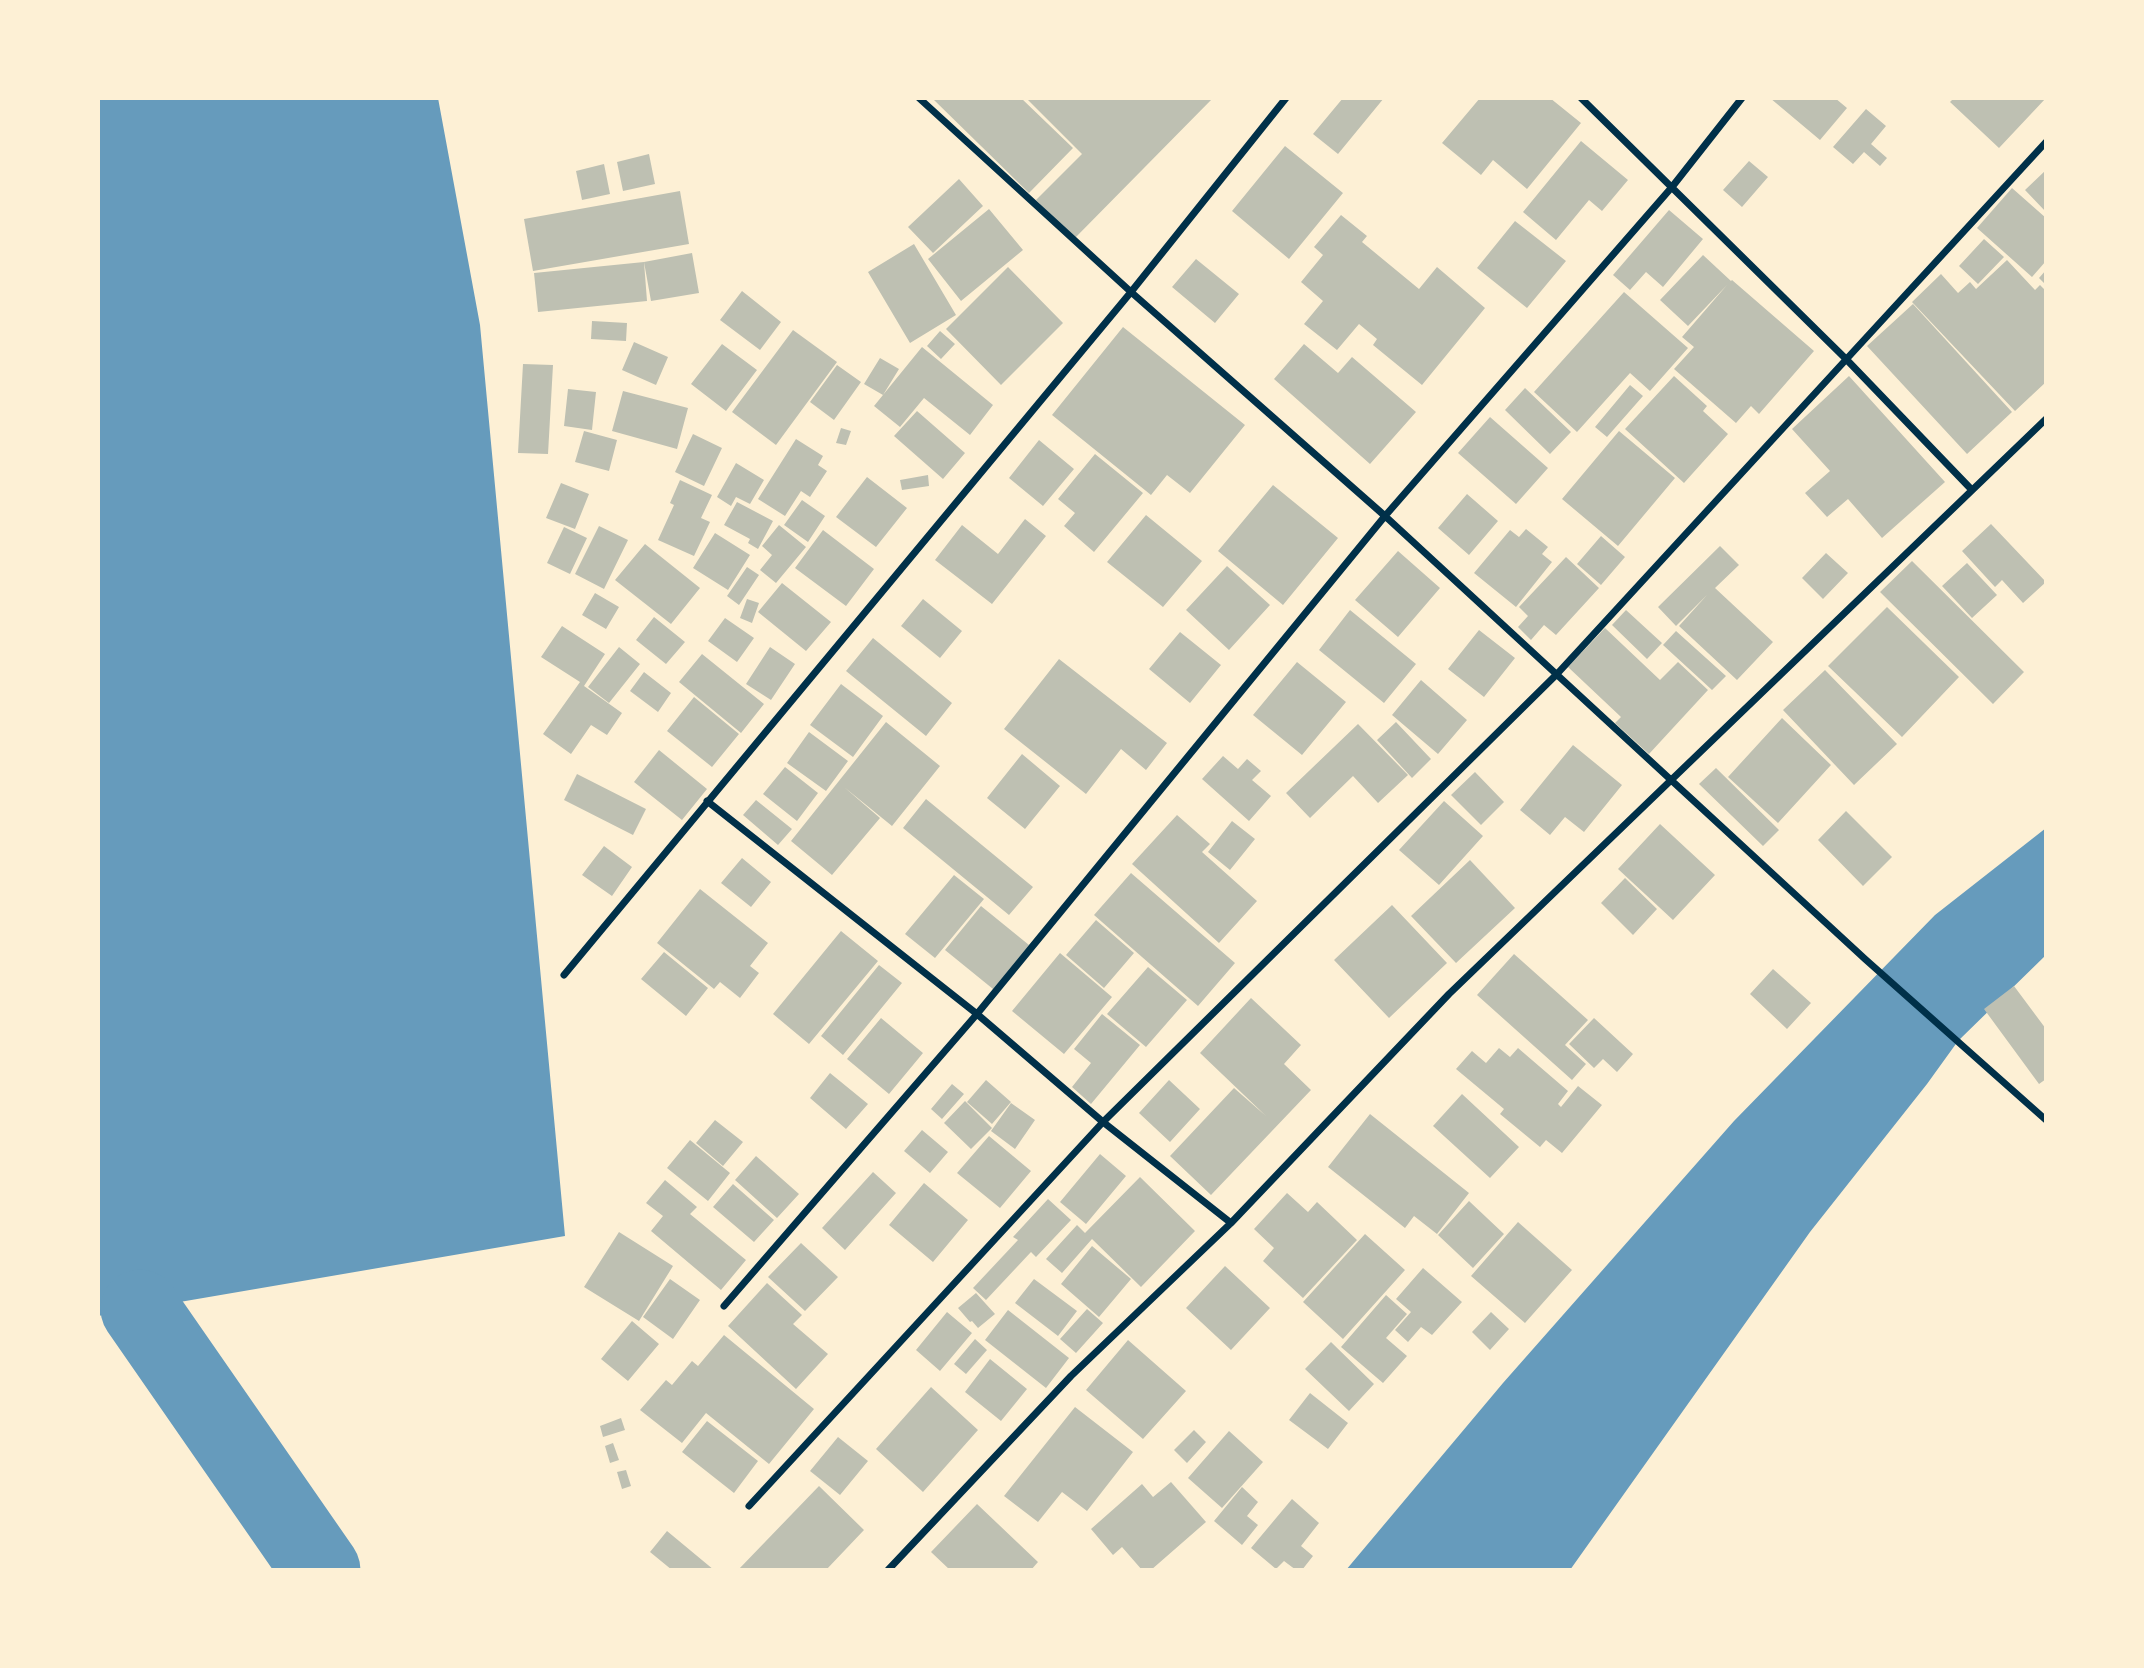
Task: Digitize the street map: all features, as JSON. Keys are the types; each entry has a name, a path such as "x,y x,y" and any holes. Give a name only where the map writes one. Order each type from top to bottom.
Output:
{"street":[{"path":"919,98 1131,292 1385,516 1866,959 2046,1120"},
{"path":"564,975 1131,292 1286,98"},
{"path":"1581,98 1846,359 1971,489"},
{"path":"724,1306 977,1014 1385,516 1672,187 1742,98"},
{"path":"749,1506 1103,1122 1557,674 2046,142"},
{"path":"888,1570 1071,1376 1231,1223 1449,994 2046,419"},
{"path":"707,801 977,1014 1103,1122 1231,1223"}],"water":[{"path":"98,98 438,98 480,325 565,1236 98,1316"},
{"path":"2046,828 2046,955 1958,1041 1810,1232 1570,1570 1346,1570 1503,1383 1734,1121 1935,915"}],"building":[{"path":"1021,98 1073,148 1029,193 934,100"},
{"path":"1026,98 1213,98 1074,239 1036,200 1082,154"},
{"path":"1343,98 1384,98 1338,154 1313,134"},
{"path":"1480,98 1550,98 1581,123 1527,189 1493,160 1481,175 1442,143"},
{"path":"1770,98 1835,98 1847,108 1820,140"},
{"path":"1954,98 2046,98 1999,148 1950,102"},
{"path":"1866,109 1886,126 1871,144 1887,158 1880,166 1864,152 1853,164 1833,147"},
{"path":"1581,141 1628,180 1602,211 1589,200 1556,240 1523,212"},
{"path":"1285,146 1343,193 1289,259 1232,211"},
{"path":"649,154 655,184 623,191 617,162"},
{"path":"1749,161 1768,177 1742,207 1723,190"},
{"path":"604,164 610,194 582,200 576,171"},
{"path":"2046,170 2046,212 2025,190"},
{"path":"959,179 983,206 933,253 908,227"},
{"path":"2012,188 2046,218 2046,261 2032,277 1977,228"},
{"path":"680,191 689,244 533,271 524,219"},
{"path":"989,209 1023,250 961,301 928,259"},
{"path":"1669,210 1703,239 1663,287 1646,272 1630,290 1613,275"},
{"path":"1341,215 1367,236 1362,242 1419,289 1437,267 1485,308 1422,385 1373,345 1377,339 1359,324 1337,350 1304,324 1323,301 1301,282 1323,255 1314,247"},
{"path":"1515,221 1566,261 1527,308 1477,268"},
{"path":"1984,239 2004,257 1978,284 1959,266"},
{"path":"914,244 956,315 910,343 868,272"},
{"path":"692,253 699,293 651,301 644,262"},
{"path":"1703,255 1814,351 1759,414 1751,406 1736,423 1674,369 1694,347 1682,337 1727,285 1688,326 1660,300"},
{"path":"1196,259 1239,294 1215,323 1172,287"},
{"path":"2007,260 2035,290 2040,285 2046,291 2046,382 2015,411 1912,302 1941,274 1958,293 1970,282 1976,289"},
{"path":"644,262 647,301 538,312 534,273"},
{"path":"1008,267 1063,323 1001,385 946,329"},
{"path":"2046,270 2046,285 2039,278"},
{"path":"742,291 781,322 760,350 720,320"},
{"path":"1624,292 1688,348 1650,391 1630,373 1577,432 1534,392"},
{"path":"1913,304 2012,412 1967,454 1867,346"},
{"path":"592,321 627,323 626,341 591,339"},
{"path":"1123,327 1245,425 1190,493 1167,475 1151,495 1052,415"},
{"path":"793,330 837,362 776,445 732,412"},
{"path":"940,331 955,344 941,359 927,346"},
{"path":"634,342 668,357 656,385 622,370"},
{"path":"722,344 757,370 726,411 691,384"},
{"path":"1304,344 1338,373 1352,357 1416,412 1370,464 1274,379"},
{"path":"922,347 993,405 970,435 924,398 900,427 874,406"},
{"path":"880,358 899,369 883,395 864,384"},
{"path":"523,364 553,365 548,454 518,453"},
{"path":"837,365 861,382 834,420 810,402"},
{"path":"1674,376 1707,406 1703,411 1728,434 1684,483 1625,429"},
{"path":"1849,376 1945,482 1882,538 1848,499 1827,517 1805,493 1830,471 1792,429"},
{"path":"1630,385 1643,396 1607,437 1595,427"},
{"path":"1525,388 1571,432 1550,454 1505,410"},
{"path":"568,389 596,392 592,430 564,426"},
{"path":"623,391 688,408 677,449 612,431"},
{"path":"917,411 965,453 943,479 894,436"},
{"path":"1490,417 1548,468 1516,504 1458,453"},
{"path":"841,428 851,431 846,445 836,443"},
{"path":"584,431 617,440 609,471 575,462"},
{"path":"1619,431 1675,478 1618,546 1562,499"},
{"path":"693,434 722,448 704,486 675,472"},
{"path":"796,439 823,456 818,465 827,471 810,497 801,491 785,516 758,499"},
{"path":"1039,440 1074,469 1043,506 1009,478"},
{"path":"1095,454 1143,493 1094,552 1064,526 1075,513 1058,499"},
{"path":"736,463 764,480 750,504 736,497 731,506 717,497"},
{"path":"928,475 929,486 902,490 900,480"},
{"path":"867,477 907,508 876,547 836,517"},
{"path":"680,480 712,495 701,518 710,522 694,556 658,540 674,505 670,503"},
{"path":"561,483 589,494 575,529 546,518"},
{"path":"1273,485 1338,538 1283,605 1218,551"},
{"path":"1467,494 1498,521 1469,555 1438,528"},
{"path":"802,500 825,516 808,542 784,525"},
{"path":"737,502 773,521 758,549 748,543 750,539 724,525"},
{"path":"1146,515 1202,561 1163,607 1107,562"},
{"path":"1025,519 1046,536 992,604 935,560 962,525 998,554"},
{"path":"1991,524 2046,582 2023,603 2002,580 1995,587 1962,551"},
{"path":"779,525 806,547 776,583 760,570 772,555 762,546"},
{"path":"599,526 628,540 604,589 575,574"},
{"path":"564,527 587,538 570,574 547,563"},
{"path":"1526,529 1548,547 1542,554 1552,562 1516,607 1474,573 1510,530 1519,537"},
{"path":"823,530 874,569 846,606 795,568"},
{"path":"715,533 750,555 728,590 693,568"},
{"path":"1601,536 1625,557 1601,585 1577,564"},
{"path":"645,544 700,588 671,624 615,580"},
{"path":"1720,546 1739,565 1715,588 1773,642 1737,680 1679,626 1707,595 1676,626 1658,607"},
{"path":"1398,551 1440,588 1398,637 1355,600"},
{"path":"1826,553 1848,573 1823,599 1802,578"},
{"path":"1566,557 1599,588 1556,635 1544,625 1531,640 1518,627 1528,616 1519,607"},
{"path":"1912,561 2024,672 1993,704 1880,592"},
{"path":"1967,563 1997,595 1972,618 1942,586"},
{"path":"1227,566 1270,605 1229,650 1186,610"},
{"path":"747,567 759,575 739,605 727,596"},
{"path":"782,583 831,622 806,651 758,612"},
{"path":"595,593 619,607 606,629 582,615"},
{"path":"747,599 759,603 752,623 740,618"},
{"path":"923,599 962,631 940,658 901,626"},
{"path":"1887,607 1959,677 1902,737 1828,666"},
{"path":"1350,610 1416,664 1384,703 1319,650"},
{"path":"1626,610 1662,643 1647,659 1612,625"},
{"path":"654,617 685,642 666,664 636,640"},
{"path":"725,618 754,638 737,662 708,641"},
{"path":"562,626 605,654 584,686 622,713 607,735 591,725 571,754 543,734 580,682 541,657"},
{"path":"1605,628 1660,680 1678,662 1708,690 1649,754 1615,723 1621,717 1568,667"},
{"path":"1479,630 1515,658 1484,697 1448,669"},
{"path":"1676,631 1726,676 1712,690 1663,645"},
{"path":"1180,632 1221,665 1190,703 1149,669"},
{"path":"873,638 952,703 926,736 846,671"},
{"path":"619,647 640,664 609,703 588,687"},
{"path":"770,647 795,664 771,700 746,684"},
{"path":"702,654 764,704 741,733 679,682"},
{"path":"1059,659 1167,743 1146,770 1121,749 1086,794 1004,729"},
{"path":"1297,662 1346,702 1302,755 1253,715"},
{"path":"1825,670 1897,744 1854,785 1783,710"},
{"path":"644,672 671,693 658,712 630,691"},
{"path":"1421,680 1467,720 1438,754 1392,715"},
{"path":"841,684 883,716 853,757 810,725"},
{"path":"694,697 739,734 712,767 667,731"},
{"path":"1782,718 1831,765 1778,823 1728,777"},
{"path":"886,722 940,766 892,826 844,787 880,818 832,875 791,841"},
{"path":"1396,722 1431,759 1412,778 1377,740"},
{"path":"1358,724 1408,775 1378,803 1353,776 1310,818 1286,793"},
{"path":"809,732 848,761 826,791 787,763"},
{"path":"1573,745 1622,785 1584,832 1565,817 1550,835 1520,810"},
{"path":"659,750 707,789 682,820 634,782"},
{"path":"1022,754 1060,786 1025,829 987,798"},
{"path":"1223,756 1238,769 1247,759 1261,771 1252,780 1271,796 1249,821 1202,779"},
{"path":"785,767 818,793 797,821 763,794"},
{"path":"1716,768 1779,830 1763,846 1699,784"},
{"path":"1475,772 1504,802 1481,825 1451,795"},
{"path":"577,774 646,809 633,835 564,800"},
{"path":"926,799 1033,887 1009,915 903,828"},
{"path":"756,800 792,829 778,845 743,815"},
{"path":"1444,801 1483,836 1439,885 1399,850"},
{"path":"1846,811 1892,857 1863,886 1818,840"},
{"path":"1177,815 1210,844 1202,852 1257,901 1219,943 1132,864"},
{"path":"1232,821 1255,839 1230,870 1208,852"},
{"path":"1660,824 1715,875 1673,920 1618,869"},
{"path":"604,846 632,867 612,896 582,875"},
{"path":"742,858 771,882 751,907 721,883"},
{"path":"1470,860 1515,908 1456,963 1411,916"},
{"path":"1131,873 1235,963 1198,1006 1094,915"},
{"path":"954,875 984,899 935,958 905,934"},
{"path":"1625,878 1657,909 1633,935 1601,903"},
{"path":"700,889 768,943 750,966 759,973 740,998 720,982 714,989 657,943"},
{"path":"1392,905 1447,963 1389,1018 1334,960"},
{"path":"981,906 1029,945 993,989 945,950"},
{"path":"1096,920 1134,953 1104,988 1066,955"},
{"path":"841,931 878,961 809,1044 773,1014"},
{"path":"664,952 708,988 686,1016 641,979"},
{"path":"1060,953 1112,997 1064,1054 1012,1011"},
{"path":"1514,954 1588,1020 1565,1045 1586,1064 1572,1080 1477,995"},
{"path":"879,965 902,983 843,1055 821,1036"},
{"path":"1148,967 1187,1000 1146,1047 1107,1014"},
{"path":"1773,969 1811,1003 1787,1029 1750,994"},
{"path":"2014,986 2046,1029 2046,1079 2039,1084 1984,1009"},
{"path":"1251,998 1301,1045 1284,1064 1311,1090 1211,1195 1170,1156 1234,1088 1266,1116 1200,1053"},
{"path":"1102,1014 1140,1045 1091,1104 1072,1087 1091,1063 1074,1049"},
{"path":"881,1018 923,1053 889,1094 847,1059"},
{"path":"1594,1018 1633,1054 1617,1072 1603,1059 1594,1068 1569,1044"},
{"path":"1499,1048 1510,1057 1518,1048 1568,1091 1558,1104 1561,1107 1578,1086 1602,1105 1562,1153 1546,1140 1540,1147 1500,1114 1504,1109 1456,1069 1472,1051 1486,1063"},
{"path":"830,1073 868,1104 846,1129 810,1098"},
{"path":"986,1080 1011,1102 992,1124 967,1102"},
{"path":"1169,1080 1200,1109 1170,1142 1139,1113"},
{"path":"952,1084 964,1094 942,1119 931,1109"},
{"path":"1462,1094 1519,1147 1490,1178 1433,1126"},
{"path":"965,1101 992,1128 971,1149 944,1123"},
{"path":"1011,1103 1035,1120 1015,1149 991,1131"},
{"path":"1370,1114 1469,1193 1437,1234 1414,1216 1405,1228 1328,1167"},
{"path":"715,1120 743,1142 723,1166 696,1143"},
{"path":"922,1130 948,1152 930,1173 904,1151"},
{"path":"989,1136 1031,1171 1000,1208 957,1173"},
{"path":"690,1140 730,1173 708,1201 667,1168"},
{"path":"1100,1154 1126,1176 1086,1224 1060,1202"},
{"path":"756,1156 799,1194 777,1218 735,1180"},
{"path":"873,1172 896,1193 845,1250 822,1228"},
{"path":"1140,1177 1195,1231 1141,1287 1092,1239 1062,1273 1046,1259 1077,1225 1085,1233"},
{"path":"665,1180 697,1207 690,1214 746,1260 721,1290 651,1231 663,1216 646,1203"},
{"path":"924,1183 968,1220 933,1262 889,1225"},
{"path":"733,1184 774,1220 754,1242 713,1207"},
{"path":"1287,1193 1308,1212 1317,1202 1357,1240 1303,1298 1263,1261 1274,1248 1254,1229"},
{"path":"1048,1199 1071,1220 1036,1257 1031,1252 986,1300 973,1288 1018,1240 1013,1237"},
{"path":"1469,1201 1504,1234 1473,1268 1438,1235"},
{"path":"1518,1222 1572,1270 1525,1323 1471,1276"},
{"path":"619,1232 673,1266 639,1321 584,1287"},
{"path":"1365,1234 1405,1270 1343,1339 1303,1302"},
{"path":"801,1243 838,1277 805,1311 768,1277"},
{"path":"1092,1246 1131,1279 1099,1317 1061,1284"},
{"path":"1225,1266 1270,1308 1231,1350 1186,1308"},
{"path":"1423,1268 1462,1302 1432,1335 1421,1327 1408,1342 1395,1330 1411,1312 1396,1299"},
{"path":"670,1279 700,1300 673,1339 643,1317"},
{"path":"1034,1279 1077,1311 1058,1336 1015,1303"},
{"path":"767,1283 802,1315 793,1324 828,1354 796,1389 728,1326"},
{"path":"976,1293 995,1314 978,1328 958,1308"},
{"path":"1386,1295 1407,1314 1386,1338 1407,1356 1383,1383 1341,1347"},
{"path":"1087,1309 1103,1323 1076,1353 1060,1339"},
{"path":"1008,1310 1069,1358 1046,1388 985,1340"},
{"path":"947,1312 972,1333 940,1371 916,1350"},
{"path":"1491,1312 1509,1329 1490,1350 1472,1332"},
{"path":"632,1321 659,1344 628,1381 601,1359"},
{"path":"724,1335 814,1409 769,1464 706,1413 682,1443 640,1410 666,1380 672,1385 692,1361 698,1366"},
{"path":"975,1339 987,1350 966,1374 954,1364"},
{"path":"1128,1340 1186,1391 1143,1439 1086,1390"},
{"path":"1331,1342 1374,1384 1349,1411 1305,1369"},
{"path":"990,1359 1027,1389 1001,1421 965,1392"},
{"path":"931,1387 978,1430 923,1492 876,1449"},
{"path":"1310,1393 1348,1423 1328,1449 1289,1420"},
{"path":"1075,1407 1133,1452 1087,1511 1062,1492 1038,1522 1004,1496"},
{"path":"621,1418 625,1430 603,1437 600,1426"},
{"path":"707,1421 758,1461 734,1493 682,1452"},
{"path":"1194,1430 1206,1442 1187,1463 1174,1450"},
{"path":"1229,1431 1263,1462 1222,1508 1188,1478"},
{"path":"838,1437 868,1461 840,1495 810,1471"},
{"path":"613,1443 619,1460 610,1463 605,1446"},
{"path":"626,1470 631,1486 622,1489 617,1472"},
{"path":"1171,1482 1206,1522 1151,1570 1142,1570 1122,1547 1113,1555 1091,1529 1142,1484 1153,1497"},
{"path":"819,1486 864,1530 826,1570 738,1570"},
{"path":"1242,1487 1258,1502 1247,1516 1258,1525 1242,1545 1214,1521"},
{"path":"1292,1499 1319,1523 1301,1546 1313,1556 1302,1570 1296,1570 1284,1561 1276,1569 1251,1548"},
{"path":"977,1504 1038,1562 1031,1570 950,1570 931,1552"},
{"path":"667,1531 714,1570 672,1570 650,1552"}],"waterway":[{"path":"140,1309 321,1570"}]}
